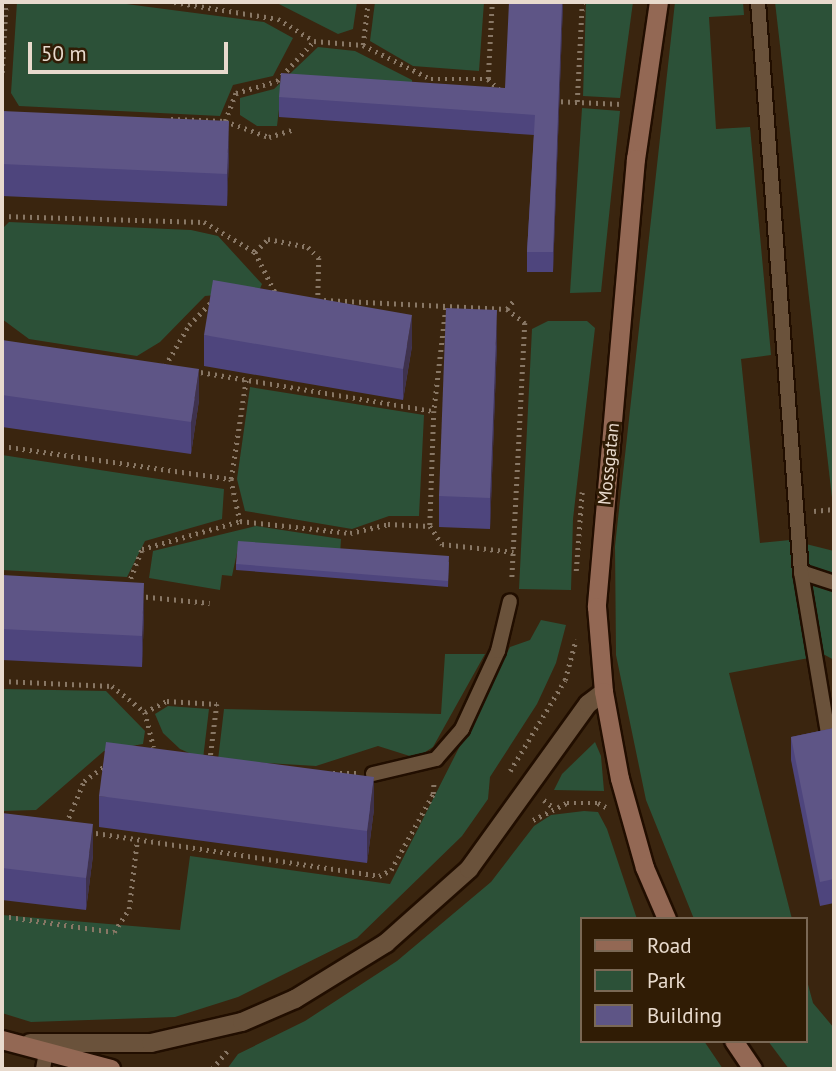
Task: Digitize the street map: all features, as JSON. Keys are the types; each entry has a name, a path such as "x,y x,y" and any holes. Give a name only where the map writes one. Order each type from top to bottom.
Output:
{"street":[{"name":"Mossgatan","path":"659,2 636,159 601,536 597,607 604,692 630,820 666,917"},
{"path":"6,1041 151,1042 242,1021 296,999 386,943 469,869 588,704 604,692"},
{"path":"6,1041 45,1061 111,1069"},
{"path":"735,1043 753,1069"}],"lane":[{"path":"758,2 801,572 829,740"},
{"path":"801,572 834,583"},
{"path":"373,774 436,759 462,729 498,651 510,601"}],"path":[{"path":"2,73 6,2"},
{"path":"174,2 278,19 314,40 363,45 431,79 488,79 510,99"},
{"path":"363,45 369,2"},
{"path":"488,79 492,2"},
{"path":"577,103 582,2"},
{"path":"225,121 236,93 277,81 314,40"},
{"path":"550,101 630,105"},
{"path":"156,118 225,121 269,137 292,130"},
{"path":"2,216 204,222 255,252 277,297"},
{"path":"255,252 268,239 308,247 319,258 318,300"},
{"path":"264,298 291,298"},
{"path":"304,299 507,309 525,323 510,601"},
{"path":"164,366 189,326 213,300 226,300"},
{"path":"507,309 514,300"},
{"path":"446,308 434,411 430,526 442,544 514,552"},
{"path":"151,365 178,368"},
{"path":"192,371 434,411"},
{"path":"240,521 231,479 246,380"},
{"path":"2,446 231,479"},
{"path":"211,603 124,595 142,549 240,521 350,533 388,524 430,526"},
{"path":"2,681 113,686 145,712 154,747"},
{"path":"145,712 167,701 218,705 209,768 198,764"},
{"path":"147,749 154,747 165,751"},
{"path":"64,828 85,781 120,758"},
{"path":"52,826 379,876 391,870 433,794 436,759"},
{"path":"319,772 373,774"},
{"path":"2,916 114,932 129,909 137,841"}],"green space":[{"path":"17,2 111,2 264,22 293,38 273,76 233,85 220,116 19,106 11,93"},
{"path":"275,2 357,2 353,29 338,34"},
{"path":"375,2 484,2 479,71 413,66 370,41"},
{"path":"586,2 633,2 620,98 583,96"},
{"path":"675,2 743,2 744,15 709,17 716,129 750,127 771,355 741,359 760,543 790,540 834,551 834,660 825,655 729,673 791,917 693,917 646,800 616,655 615,546"},
{"path":"775,2 834,2 834,515"},
{"path":"318,47 355,51 412,80 413,102 281,93 277,126 257,126 240,115 240,98 274,89"},
{"path":"582,108 620,111 601,292 570,293"},
{"path":"9,222 191,230 218,236 262,284 259,291 205,296 160,342 137,356 29,339 2,319 2,229"},
{"path":"548,321 587,321 595,328 573,519 571,590 519,589 532,329"},
{"path":"250,387 424,415 419,516 389,516 352,529 245,511 237,479"},
{"path":"2,455 224,489 222,519 145,541 127,577 2,570"},
{"path":"256,526 341,539 340,556 238,548 232,576 222,575 220,590 149,578 153,551"},
{"path":"541,620 566,625 556,663 537,704 490,777 488,799 462,836 357,938 238,997 175,1017 31,1022 2,1013 2,915 180,930 190,856 390,884 510,647 530,640"},
{"path":"445,654 485,654 433,747 416,758 378,746 316,766 218,760 224,709 441,714"},
{"path":"2,689 106,691 145,731 143,744 104,751 36,810 2,811"},
{"path":"168,706 209,709 203,759 180,749 163,733 155,714"},
{"path":"595,742 601,756 604,791 554,790 562,774"},
{"path":"598,812 607,829 636,917 580,917 580,1043 705,1043 723,1069 227,1069 238,1054 305,1021 397,961 491,882 534,826 551,815"},
{"path":"808,984 813,1003 834,1028 834,1069 789,1069 770,1043 808,1043"}],"building":[{"path":"509,2 562,2 553,252 527,252 535,115 279,97 281,73 505,88"},
{"path":"2,111 229,121 227,174 2,164"},
{"path":"213,280 412,315 403,369 204,335"},
{"path":"446,308 497,310 490,498 439,496"},
{"path":"2,340 199,369 191,422 2,395"},
{"path":"238,541 449,556 448,581 236,564"},
{"path":"2,575 144,583 142,636 2,629"},
{"path":"834,728 834,879 820,882 791,737"},
{"path":"106,742 374,777 367,831 99,796"},
{"path":"2,813 93,824 86,878 2,868"}]}
